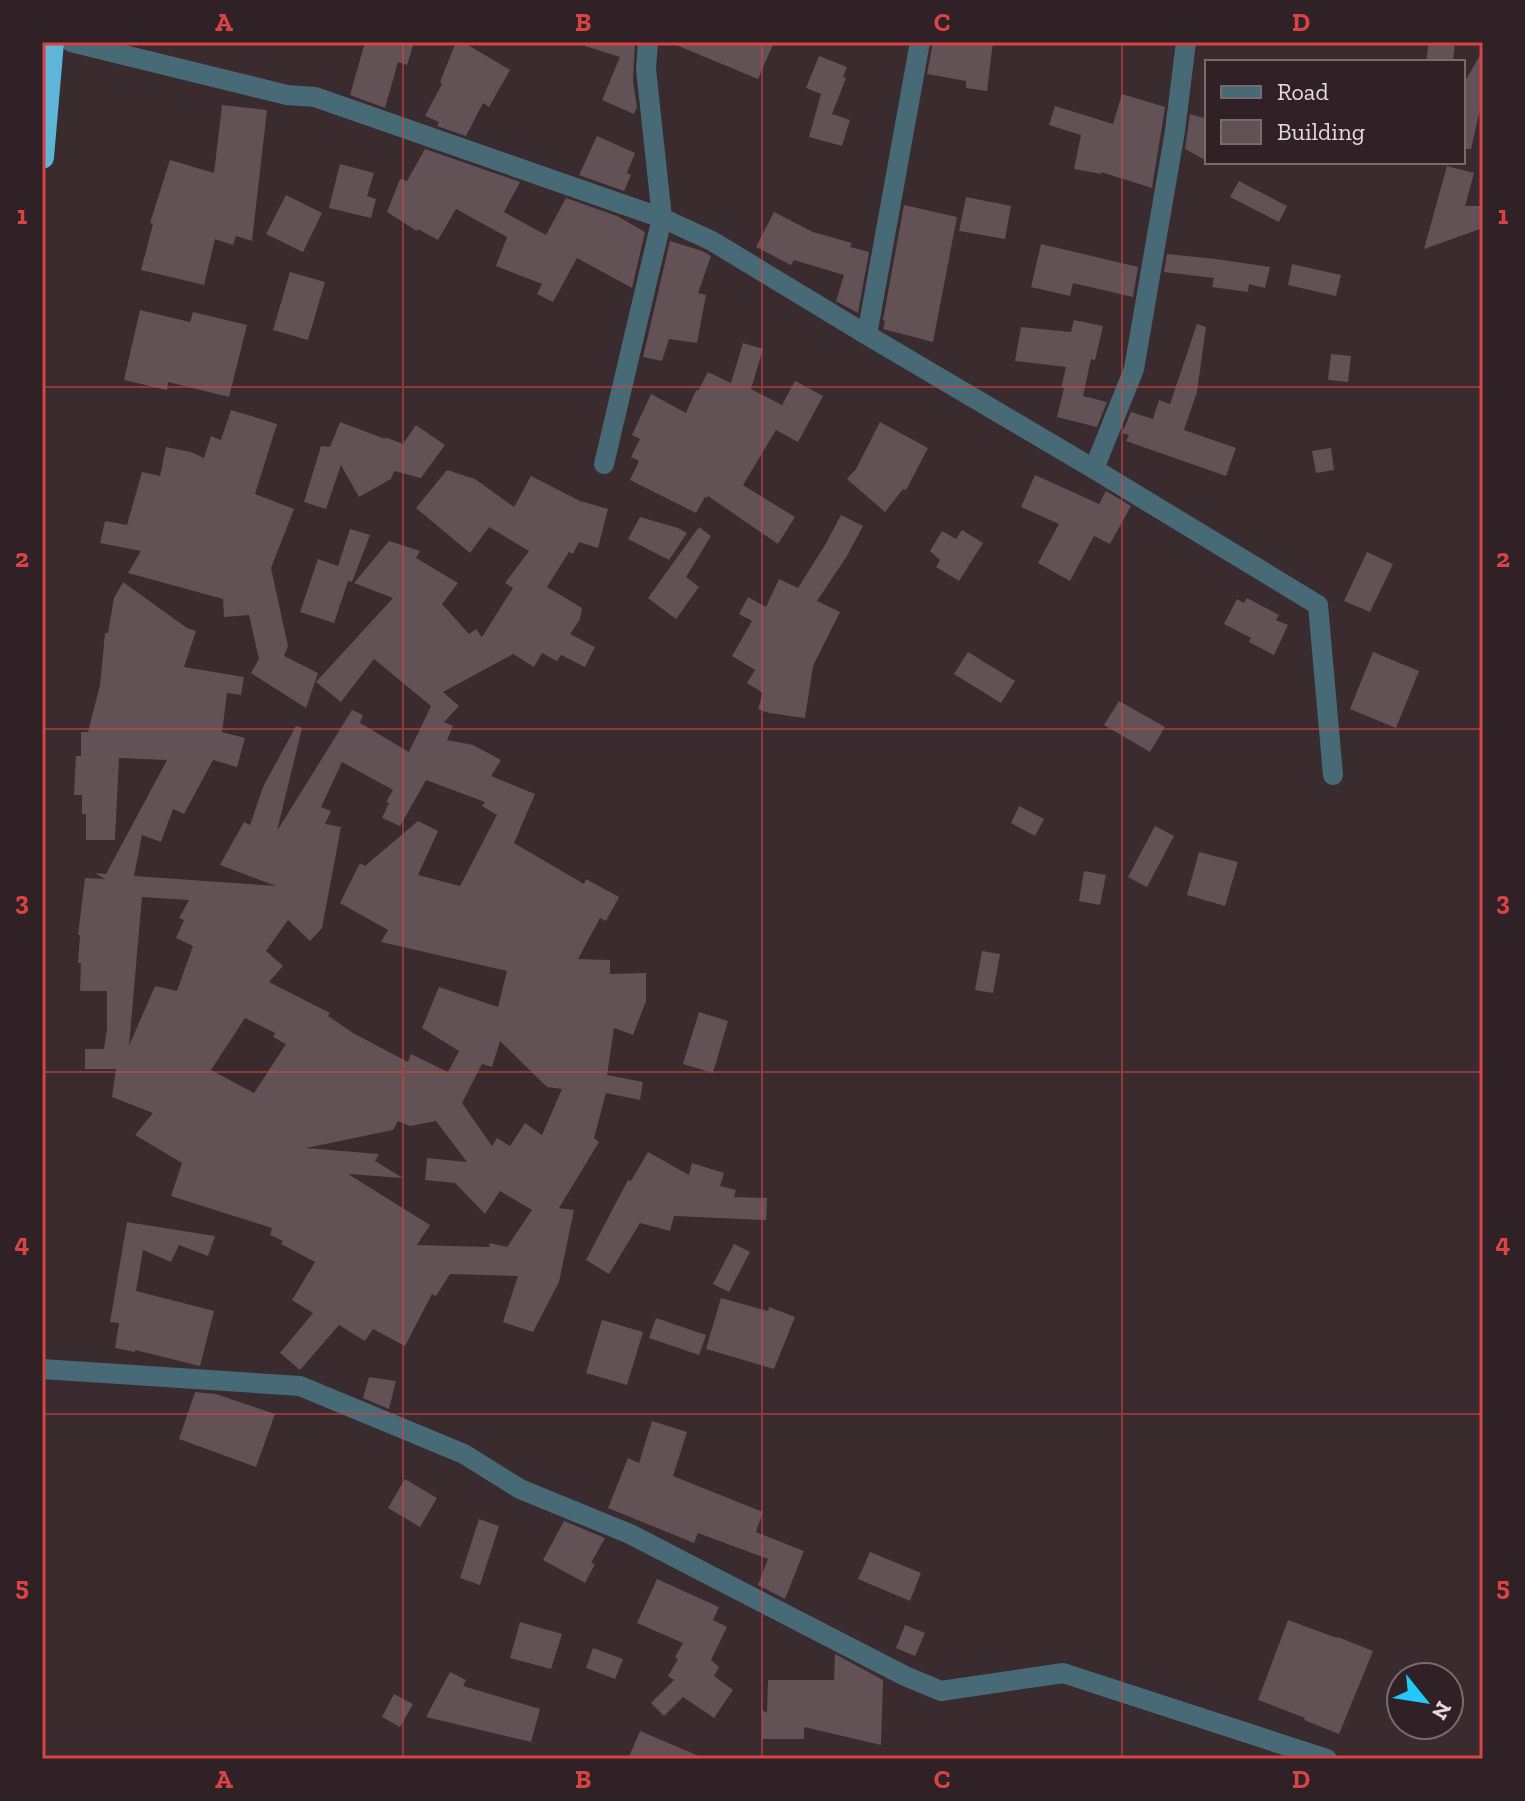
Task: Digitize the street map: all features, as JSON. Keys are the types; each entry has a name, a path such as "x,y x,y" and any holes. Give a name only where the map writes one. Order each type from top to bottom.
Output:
{"highway":[{"path":"42,157 52,42"}],"street":[{"path":"71,42 287,95 315,97 662,218 712,241 1318,605 1333,775"},
{"path":"604,464 662,218 646,69 648,42"},
{"path":"867,335 920,42"},
{"path":"1094,469 1134,369 1175,131 1186,42"},
{"path":"42,1369 300,1386 464,1454 520,1489 630,1534 905,1676 941,1691 1063,1673 1327,1759"}],"building":[{"path":"365,42 414,42 407,65 398,62 385,108 350,95"},
{"path":"456,42 463,42 510,70 489,107 483,103 466,136 437,126 439,122 425,116 442,84 440,82"},
{"path":"585,42 635,42 633,81 637,107 634,114 602,100 620,57 585,46"},
{"path":"669,42 774,42 758,79"},
{"path":"933,42 993,42 987,91 966,88 966,81 927,74"},
{"path":"1429,42 1455,42 1453,60 1426,60"},
{"path":"1483,50 1483,96 1471,149 1465,149 1465,82"},
{"path":"819,56 847,67 832,114 850,120 842,146 809,137 821,94 806,88"},
{"path":"1122,94 1165,107 1152,188 1101,172 1074,169 1081,135 1049,125 1055,106 1113,124"},
{"path":"222,105 267,110 252,241 236,236 233,245 215,239 204,285 141,270 153,224 150,223 170,160 214,173"},
{"path":"1190,114 1205,118 1205,160 1185,149"},
{"path":"597,136 635,153 624,191 579,175"},
{"path":"425,149 520,182 504,212 546,235 566,198 617,216 645,232 632,288 577,258 553,302 537,294 542,284 496,266 507,237 456,209 438,240 387,212 400,179 407,181"},
{"path":"340,164 374,173 367,196 376,199 371,218 329,208"},
{"path":"1447,166 1474,173 1465,206 1483,206 1483,228 1424,249"},
{"path":"1239,181 1287,206 1279,222 1230,197"},
{"path":"286,195 322,213 303,252 266,234"},
{"path":"966,197 1011,206 1005,239 959,231"},
{"path":"904,205 957,217 933,342 883,329"},
{"path":"774,212 813,232 852,243 850,247 869,252 858,313 836,301 844,275 794,260 791,265 756,247"},
{"path":"670,241 711,256 698,293 706,295 697,343 669,339 662,361 643,357"},
{"path":"1041,244 1138,267 1133,297 1073,283 1070,296 1031,287"},
{"path":"1167,254 1270,267 1265,288 1249,284 1248,292 1212,287 1214,278 1164,272"},
{"path":"1292,264 1341,275 1336,296 1288,285"},
{"path":"290,272 325,282 308,340 273,330"},
{"path":"140,310 190,322 193,312 247,325 229,397 168,382 167,390 124,380"},
{"path":"1074,320 1103,326 1095,360 1091,359 1083,396 1107,402 1097,427 1057,417 1066,367 1015,361 1021,327 1071,332"},
{"path":"1197,324 1206,327 1197,392 1184,430 1236,448 1226,476 1126,441 1129,435 1122,433 1131,412 1153,419 1159,400 1170,404"},
{"path":"743,343 763,349 751,389 782,405 795,381 823,396 798,442 776,430 743,485 795,517 778,544 708,496 696,513 630,480 639,461 631,457 640,439 632,435 651,394 686,413 708,372 731,383"},
{"path":"1331,354 1351,356 1348,382 1328,380"},
{"path":"231,410 277,424 255,494 294,509 271,568 288,646 284,656 318,673 306,708 251,673 259,659 249,615 224,617 223,599 128,573 141,551 100,543 105,521 127,525 142,472 160,476 166,447 204,458 211,436 221,440"},
{"path":"340,422 403,444 416,425 445,445 421,478 394,471 391,479 359,497 341,465 326,509 304,502 321,446 330,447"},
{"path":"880,422 928,448 906,490 903,489 885,512 847,479 856,469"},
{"path":"1331,448 1334,470 1316,473 1312,451"},
{"path":"447,470 475,479 514,507 531,476 580,501 608,509 598,548 579,542 547,587 582,608 580,619 570,634 595,647 585,667 561,655 557,661 542,653 534,667 513,654 443,692 459,706 444,722 453,726 447,740 473,745 501,760 491,776 535,794 514,843 584,884 586,879 619,897 606,921 600,918 578,959 610,960 610,974 646,973 646,1001 633,1035 614,1028 607,1075 643,1082 640,1100 606,1093 594,1138 599,1142 559,1208 574,1210 559,1282 533,1332 503,1322 518,1276 450,1274 436,1296 432,1294 405,1346 373,1329 365,1341 339,1325 300,1370 280,1353 313,1313 292,1300 315,1262 281,1244 283,1241 270,1235 272,1228 171,1196 182,1163 135,1135 153,1113 112,1097 116,1069 85,1069 85,1049 104,1049 107,991 80,991 78,935 85,878 105,879 95,873 106,874 167,760 119,758 115,840 86,840 82,795 74,795 76,756 81,756 81,732 88,732 100,685 105,633 108,633 114,598 123,582 187,628 196,631 184,667 244,677 241,695 227,693 222,732 245,738 237,767 213,760 184,814 173,809 161,842 142,835 134,876 276,886 220,865 244,822 250,825 263,787 296,726 302,728 277,831 352,710 363,715 360,723 409,752 431,706 374,659 341,702 316,682 393,598 354,583 389,541 420,551 416,558 458,583 442,604 469,634 476,629 482,637 513,588 505,583 529,551 489,527 470,553 416,508","holes":["342,762 393,790 382,818 400,826 426,780 485,802 482,806 497,815 460,886 418,875 438,831 418,821 365,866 360,863 340,903 388,930 381,942 507,971 498,1007 439,987 422,1028 459,1051 448,1072 411,1054 408,1062 353,1033 328,1016 330,1013 269,982 283,966 266,951 288,920 310,941 322,928 341,827 325,824 331,811 321,807","142,897 189,900 179,918 184,920 176,938 193,946 177,991 155,986 129,1046","245,1018 275,1033 273,1037 286,1044 254,1093 211,1070","500,1041 547,1087 562,1089 542,1135 525,1123 510,1146 497,1138 492,1146 462,1103 482,1064 492,1067","398,1121 410,1126 436,1121 467,1162 427,1158 425,1180 455,1183 485,1214 500,1191 532,1210 507,1247 490,1243 489,1247 417,1245 430,1225 348,1174 403,1178 375,1161 379,1154 306,1148 393,1130"]},
{"path":"1035,475 1099,504 1106,491 1131,506 1110,544 1094,536 1070,581 1038,563 1059,524 1021,507"},
{"path":"841,515 863,526 817,601 840,612 813,666 805,718 758,709 763,693 747,683 755,670 732,656 752,621 739,614 748,597 766,607 779,579 798,588"},
{"path":"640,517 687,533 669,560 628,539"},
{"path":"699,527 711,536 686,577 699,587 676,619 648,598"},
{"path":"350,529 370,535 352,582 348,581 334,623 300,612 318,559 338,566"},
{"path":"962,530 983,543 959,581 936,567 940,560 930,551 942,531 956,539"},
{"path":"1367,552 1393,564 1370,612 1344,601"},
{"path":"1247,598 1279,615 1276,620 1288,625 1274,655 1224,624 1237,599 1244,603"},
{"path":"968,652 1015,681 1001,703 954,674"},
{"path":"1373,652 1419,671 1396,728 1350,709"},
{"path":"1119,701 1165,727 1150,752 1104,725"},
{"path":"1019,806 1044,819 1035,836 1011,823"},
{"path":"1155,826 1174,836 1147,887 1128,877"},
{"path":"1199,852 1238,862 1225,906 1187,895"},
{"path":"1084,871 1106,875 1100,905 1079,901"},
{"path":"982,951 1000,954 993,993 975,990"},
{"path":"699,1012 728,1021 713,1073 683,1064"},
{"path":"648,1152 689,1175 692,1163 724,1173 720,1186 736,1190 734,1197 767,1198 766,1220 674,1216 670,1231 640,1223 609,1274 586,1260 628,1180 631,1181"},
{"path":"127,1222 215,1236 208,1256 179,1245 171,1262 143,1250 136,1291 214,1311 200,1366 115,1348 119,1323 110,1322"},
{"path":"734,1244 750,1252 729,1292 713,1284"},
{"path":"721,1298 768,1311 769,1307 795,1317 774,1369 706,1349"},
{"path":"656,1318 706,1335 699,1355 649,1338"},
{"path":"602,1320 643,1332 627,1385 586,1373"},
{"path":"369,1377 396,1381 389,1409 363,1398"},
{"path":"195,1392 216,1394 275,1414 256,1467 179,1439"},
{"path":"652,1421 687,1432 673,1476 763,1512 756,1532 804,1551 785,1599 758,1585 768,1559 698,1533 694,1543 608,1508 628,1458 639,1463"},
{"path":"405,1479 437,1498 420,1527 388,1508"},
{"path":"479,1519 499,1526 480,1585 460,1578"},
{"path":"564,1521 605,1538 591,1563 595,1564 585,1583 543,1560"},
{"path":"870,1552 921,1573 910,1601 858,1579"},
{"path":"657,1579 719,1607 713,1620 727,1627 711,1660 719,1667 714,1676 733,1690 714,1718 683,1697 664,1716 651,1703 674,1680 668,1676 683,1643 637,1623"},
{"path":"1288,1620 1373,1651 1339,1734 1258,1700"},
{"path":"520,1622 562,1634 551,1669 510,1658"},
{"path":"905,1625 925,1633 915,1656 896,1648"},
{"path":"593,1648 623,1659 615,1679 586,1668"},
{"path":"835,1654 883,1680 881,1745 804,1727 804,1739 762,1739 762,1710 767,1713 768,1680 834,1680"},
{"path":"450,1672 466,1680 463,1686 540,1709 531,1742 426,1717"},
{"path":"394,1694 413,1704 400,1727 382,1717"},
{"path":"640,1731 706,1759 628,1759"}]}
